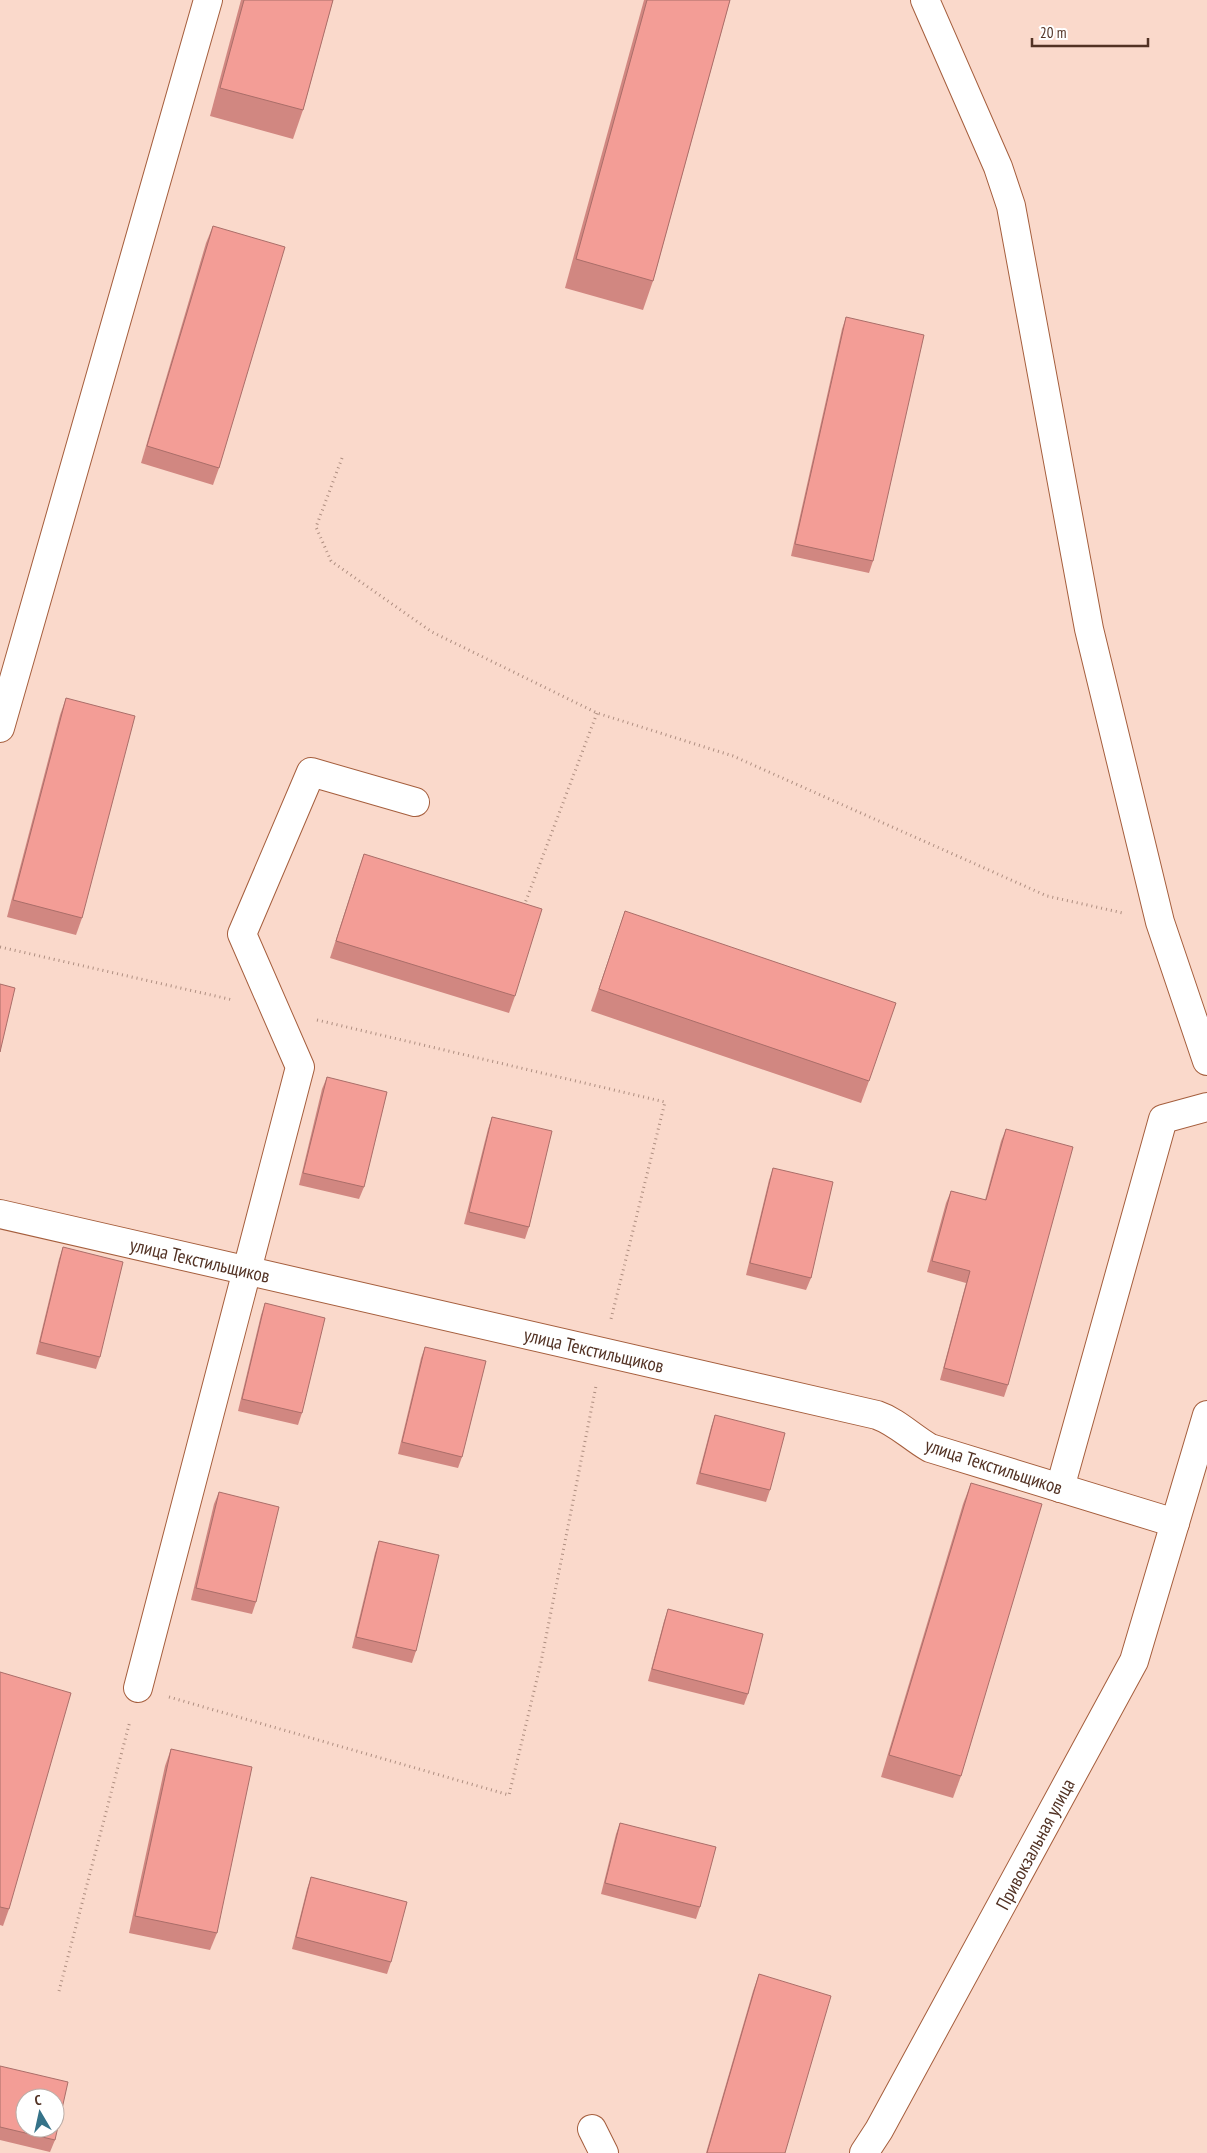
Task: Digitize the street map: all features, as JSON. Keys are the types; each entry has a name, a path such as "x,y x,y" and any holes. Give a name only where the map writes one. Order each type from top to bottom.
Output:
{"street":[{"path":"0,728 208,0"},
{"path":"925,0 998,167 1011,206 1089,629 1160,922 1207,1061"},
{"path":"138,1688 300,1067 242,934 311,772 415,802"},
{"path":"1060,1488 1163,1119 1207,1107"},
{"name":"улица Текстильщиков","path":"0,1214 876,1415 894,1421 906,1434 930,1448 1175,1523"},
{"name":"Привокзальная улица","path":"864,2153 879,2130 1134,1660 1207,1415"}],"path":[{"path":"342,458 316,527 332,561 432,632 597,713 733,756 1047,896 1160,922"},
{"path":"522,912 597,713"},
{"path":"0,947 665,1102 603,1352 541,1662 509,1795 138,1688 59,1991"}],"building":[{"path":"244,0 333,0 303,110 220,88"},
{"path":"647,0 730,0 653,281 576,259"},
{"path":"213,226 285,247 219,468 147,446"},
{"path":"846,317 924,335 873,561 795,544"},
{"path":"66,698 135,716 82,918 13,900"},
{"path":"364,854 542,909 515,996 336,941"},
{"path":"625,911 896,1003 869,1081 599,989"},
{"path":"0,984 15,988 0,1052"},
{"path":"327,1077 387,1092 364,1187 303,1173"},
{"path":"492,1117 552,1131 529,1227 469,1212"},
{"path":"1006,1129 1073,1147 1008,1385 944,1368 970,1271 932,1261 951,1191 986,1200"},
{"path":"773,1168 833,1182 811,1278 750,1263"},
{"path":"63,1247 123,1262 100,1357 40,1342"},
{"path":"265,1303 325,1318 302,1413 242,1399"},
{"path":"425,1347 486,1361 462,1457 402,1442"},
{"path":"715,1415 785,1433 770,1490 700,1473"},
{"path":"971,1483 1042,1504 961,1776 889,1755"},
{"path":"219,1492 279,1507 256,1602 196,1588"},
{"path":"379,1541 439,1555 416,1651 356,1637"},
{"path":"668,1609 763,1634 748,1694 652,1669"},
{"path":"0,1672 71,1693 9,1909 0,1907"},
{"path":"171,1749 252,1767 217,1933 135,1916"},
{"path":"620,1823 716,1847 700,1907 605,1883"},
{"path":"311,1877 407,1902 391,1962 296,1937"},
{"path":"759,1974 831,1996 785,2153 707,2153"},
{"path":"0,2066 68,2082 65,2095 65,2088 15,2088 15,2131 0,2127"}]}
